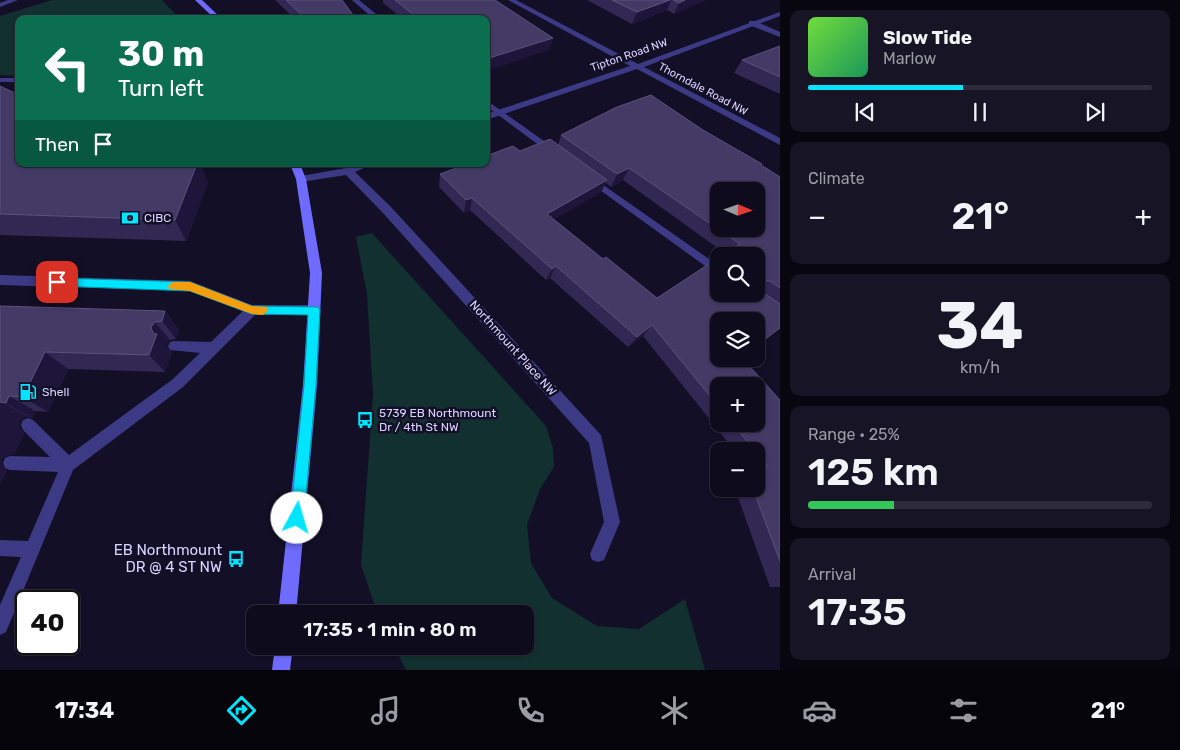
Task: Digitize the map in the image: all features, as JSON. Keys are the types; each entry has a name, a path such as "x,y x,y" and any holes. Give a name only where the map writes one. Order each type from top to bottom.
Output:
{"street":[{"path":"0,5 15,0"},
{"path":"198,0 215,15"},
{"path":"355,0 374,15"},
{"name":"Thorndale Road NW","path":"511,0 780,142"},
{"name":"Tipton Road NW","path":"490,115 636,67 780,14"},
{"path":"752,23 780,35"},
{"path":"0,80 15,80"},
{"path":"490,105 565,161"},
{"path":"288,605 310,385 316,272 301,180 296,167"},
{"path":"301,180 348,171 358,167"},
{"name":"Northmount Place NW","path":"348,171 394,217 596,440 612,522 598,554"},
{"path":"582,172 710,265"},
{"path":"0,280 190,286 252,310 314,310"},
{"path":"0,626 68,465 178,383 252,310"},
{"path":"174,346 213,348"},
{"path":"28,425 68,465"},
{"path":"10,463 68,465"},
{"path":"0,548 32,550"},
{"path":"281,670 283,655"}],"green space":[{"path":"52,0 162,0 176,15 15,15 15,76 0,75 0,16"},
{"path":"372,233 546,426 553,448 554,467 540,489 527,525 531,563 552,598 597,626 639,629 685,599 705,670 406,670 398,655 534,655 534,605 375,605 361,565 373,394 367,294 356,237"}],"building":[{"path":"286,0 342,0 353,15 302,15"},
{"path":"395,0 495,0 553,38 490,58 490,15 414,15"},
{"path":"612,0 670,0 637,12"},
{"path":"673,0 685,0 679,3"},
{"path":"780,46 780,77 742,60"},
{"path":"0,86 15,93 15,167 196,167 175,220 0,214"},
{"path":"651,95 703,130 762,164 780,177 780,288 770,281 765,281 765,247 735,247 740,244 731,238 765,238 765,182 710,182 710,223 629,168 617,174 561,135 617,107"},
{"path":"550,139 607,180 547,214 603,259 606,257 657,298 710,263 710,302 765,302 765,294 780,304 780,328 765,339 765,312 710,312 710,367 750,367 759,377 710,377 710,396 652,325 637,337 556,266 552,269 472,198 466,200 440,174 459,167 490,167 490,155 513,146 520,151"},
{"path":"0,306 165,311 162,321 155,322 151,327 153,333 157,334 149,355 45,352 23,397 9,396 6,403 0,402"},
{"path":"765,383 780,400 780,561 756,497 765,497 765,467 768,467 765,463 765,442 748,442 740,432 765,432"}],"slow traffic":[{"path":"173,286 190,286 252,310 263,310"}],"place":[{"name":"CIBC","path":"130,218"},
{"name":"Shell","path":"28,392"},
{"name":"5739 EB Northmount Dr / 4th St NW","path":"365,420"},
{"name":"EB Northmount DR @ 4 ST NW","path":"236,559"}],"route":[{"path":"57,282 190,286 252,310 314,310 310,385 297,518"}]}
